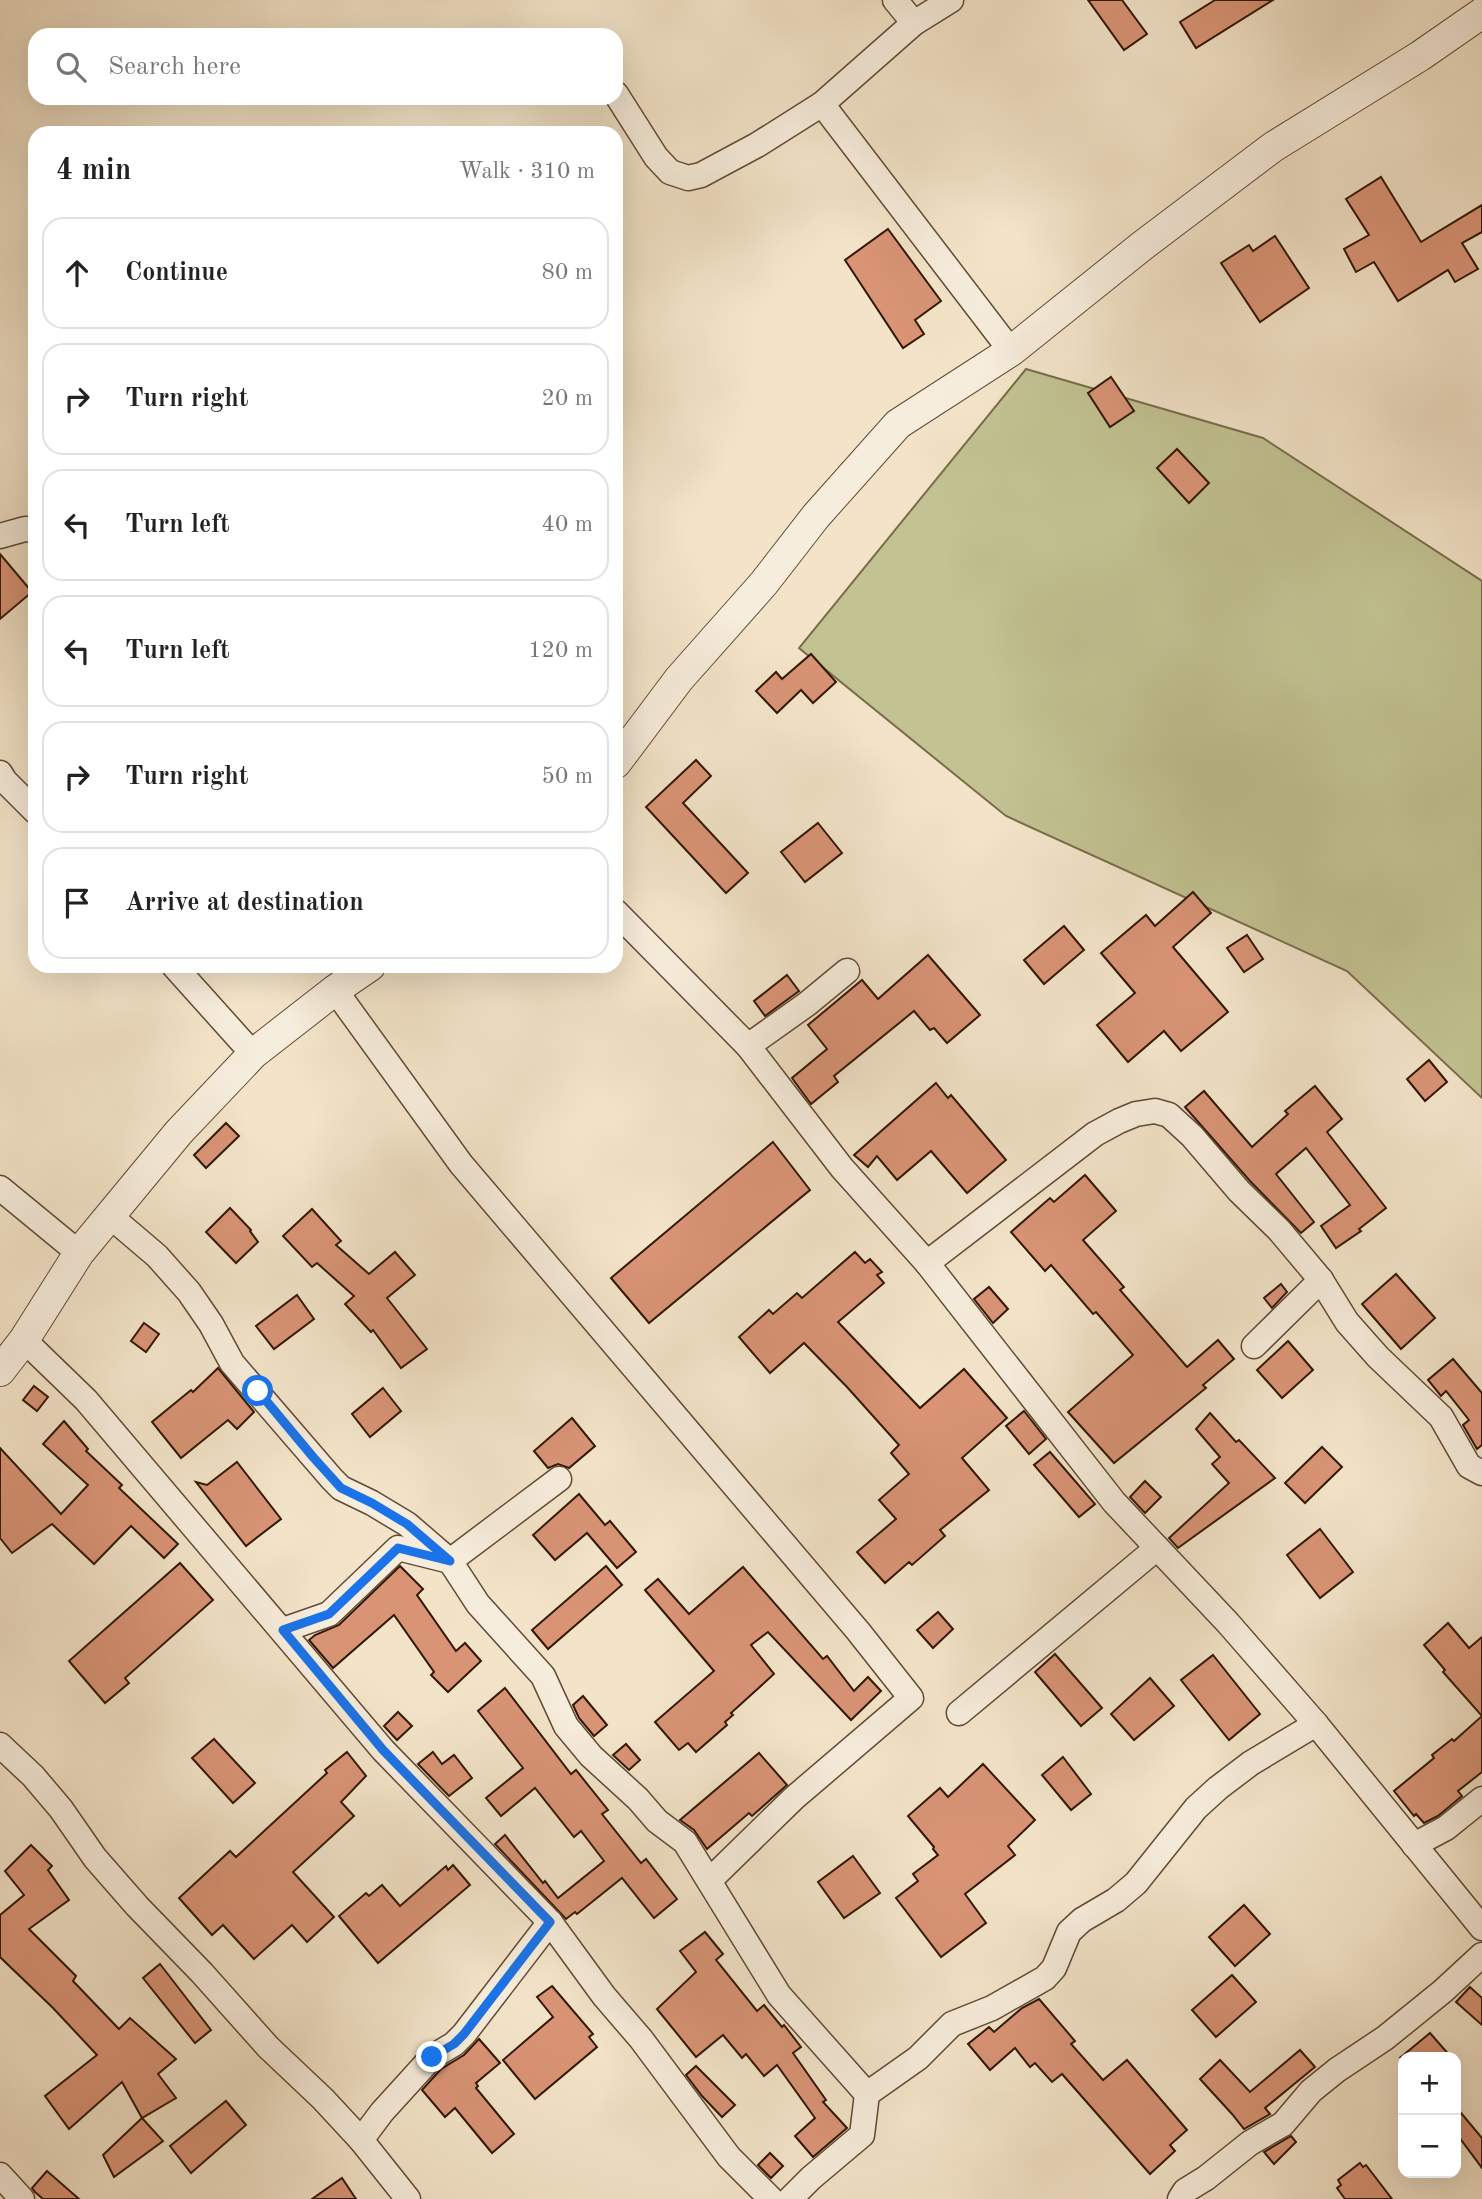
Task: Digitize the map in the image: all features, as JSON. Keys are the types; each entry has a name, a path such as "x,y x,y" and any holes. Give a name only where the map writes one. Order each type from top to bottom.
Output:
{"street":[{"path":"895,0 914,23"},
{"path":"623,105 656,157 670,172 688,177 701,175 757,145 822,104 914,23 951,0"},
{"path":"623,754 679,679 764,583 816,516 898,424 1011,351 1142,246 1273,147 1420,56 1482,13"},
{"path":"822,104 1011,351"},
{"path":"0,536 28,529"},
{"path":"0,773 28,804"},
{"path":"623,919 748,1046 842,1168 927,1263 1114,1502 1228,1623 1316,1724 1482,1928"},
{"path":"748,1046 848,971"},
{"path":"180,973 253,1054"},
{"path":"0,1371 24,1340 79,1253 179,1132 253,1054 360,973"},
{"path":"335,990 461,1164 858,1631 911,1698 794,1798 710,1880"},
{"path":"927,1263 1095,1134 1136,1114 1155,1111 1169,1115 1192,1136 1239,1191 1279,1230 1321,1280 1347,1322 1378,1357 1441,1417 1469,1466 1482,1473"},
{"path":"0,1188 79,1253"},
{"path":"110,1216 157,1256 189,1292 211,1324 232,1363 332,1479 341,1488 407,1524 450,1561 478,1604 542,1676 566,1726 657,1821 685,1842 779,1995 867,2094"},
{"path":"1254,1346 1321,1280"},
{"path":"24,1340 86,1400 383,1750 550,1922 729,2157 771,2199"},
{"path":"450,1561 559,1479"},
{"path":"283,1630 329,1614 398,1548 450,1561"},
{"path":"959,1713 1157,1548"},
{"path":"790,2199 862,2135 867,2094 918,2058 952,2024 992,2008 1045,1978 1054,1968 1069,1932 1136,1883 1196,1808 1251,1763 1316,1724"},
{"path":"0,1745 33,1776 61,1809 95,1858 137,1906 268,2047 323,2099 361,2140 408,2199"},
{"path":"1414,1845 1446,1828 1482,1798"},
{"path":"361,2140 382,2112 432,2057 454,2044 464,2034 550,1922"},
{"path":"1180,2199 1185,2191 1250,2143 1283,2124 1320,2084 1385,2038 1482,1955"},
{"path":"0,2175 22,2199"}],"green space":[{"path":"1026,369 1263,438 1482,581 1482,1098 1347,971 1006,816 799,648"}],"building":[{"path":"1088,0 1122,0 1147,34 1124,50"},
{"path":"1215,0 1273,0 1196,48 1180,22"},
{"path":"1381,177 1421,242 1482,205 1482,232 1462,243 1478,269 1455,282 1448,270 1398,301 1374,262 1356,272 1344,249 1369,235 1346,199"},
{"path":"888,229 941,301 915,320 924,334 903,348 845,260"},
{"path":"1275,236 1309,288 1260,322 1221,263 1249,245 1253,251"},
{"path":"1111,377 1134,411 1110,427 1088,393"},
{"path":"1177,449 1209,483 1189,503 1157,468"},
{"path":"0,554 28,587 28,595 0,619"},
{"path":"811,654 836,682 813,703 801,690 777,713 756,691 776,672 782,679"},
{"path":"696,760 711,776 683,803 748,873 726,893 646,807"},
{"path":"818,823 842,853 805,882 781,852"},
{"path":"1193,892 1211,913 1173,947 1228,1012 1181,1051 1164,1031 1128,1062 1097,1025 1135,993 1101,953 1146,915 1155,926"},
{"path":"1064,926 1084,950 1044,984 1024,960"},
{"path":"1247,935 1263,959 1244,972 1227,948"},
{"path":"928,955 980,1015 947,1043 934,1028 930,1030 914,1011 834,1076 838,1082 811,1104 792,1078 827,1049 808,1025 862,980 878,999"},
{"path":"787,975 799,991 765,1016 754,1001"},
{"path":"1429,1060 1447,1082 1425,1101 1407,1079"},
{"path":"936,1083 948,1098 951,1095 1006,1160 967,1193 931,1151 897,1180 877,1156 868,1167 854,1155"},
{"path":"1315,1086 1342,1119 1327,1132 1386,1208 1359,1229 1361,1231 1336,1248 1321,1226 1350,1205 1306,1148 1276,1174 1314,1222 1301,1233 1250,1181 1185,1107 1204,1091 1252,1147 1288,1114 1285,1111"},
{"path":"226,1123 239,1136 206,1168 194,1155"},
{"path":"773,1142 810,1190 649,1323 611,1278"},
{"path":"1085,1175 1116,1211 1083,1240 1124,1287 1120,1290 1187,1367 1218,1340 1234,1359 1203,1385 1206,1388 1114,1463 1068,1412 1133,1355 1051,1265 1045,1271 1011,1232 1050,1198 1054,1202"},
{"path":"230,1208 251,1230 258,1242 236,1263 206,1232"},
{"path":"312,1209 341,1241 336,1245 369,1274 395,1252 415,1275 387,1298 427,1349 401,1368 373,1330 371,1332 345,1304 354,1296 317,1263 312,1267 283,1236"},
{"path":"855,1252 865,1263 870,1259 882,1272 877,1275 884,1283 838,1322 920,1408 964,1369 1007,1418 962,1458 989,1490 940,1530 945,1536 912,1565 909,1562 885,1583 857,1552 896,1519 879,1500 909,1474 891,1453 899,1445 804,1343 770,1373 739,1337 769,1310 773,1314 797,1293 802,1298"},
{"path":"1396,1274 1435,1318 1401,1349 1362,1304"},
{"path":"1281,1284 1287,1292 1272,1308 1264,1298"},
{"path":"989,1287 1008,1309 993,1323 974,1299"},
{"path":"297,1295 314,1319 274,1349 256,1326"},
{"path":"144,1323 159,1334 146,1352 131,1341"},
{"path":"1288,1341 1313,1370 1282,1398 1257,1370"},
{"path":"1453,1359 1482,1393 1482,1445 1477,1449 1463,1425 1469,1420 1446,1391 1441,1396 1428,1380"},
{"path":"218,1368 254,1412 237,1429 228,1420 181,1458 152,1422 191,1390 193,1392"},
{"path":"34,1386 48,1397 37,1411 23,1400"},
{"path":"383,1388 401,1411 370,1437 352,1414"},
{"path":"1024,1411 1046,1439 1029,1454 1006,1426"},
{"path":"1210,1413 1236,1442 1239,1440 1275,1478 1178,1548 1169,1538 1229,1483 1212,1464 1220,1457 1196,1429"},
{"path":"572,1418 595,1446 569,1468 558,1464 548,1468 534,1451"},
{"path":"64,1421 88,1449 86,1451 122,1485 119,1488 178,1544 164,1558 131,1526 94,1564 52,1524 12,1553 0,1538 0,1448 61,1514 88,1485 43,1444"},
{"path":"1322,1447 1342,1467 1305,1503 1285,1483"},
{"path":"1050,1452 1095,1504 1079,1517 1034,1465"},
{"path":"237,1462 281,1519 246,1546 196,1482 207,1485"},
{"path":"1145,1481 1161,1497 1145,1513 1130,1497"},
{"path":"579,1494 605,1525 610,1521 636,1552 617,1568 587,1533 555,1560 533,1535"},
{"path":"1320,1529 1353,1572 1320,1598 1287,1555"},
{"path":"180,1563 213,1600 125,1678 129,1683 105,1703 69,1661"},
{"path":"400,1566 423,1589 417,1595 456,1651 465,1643 481,1661 448,1692 431,1675 434,1672 394,1615 333,1668 309,1640 339,1625"},
{"path":"606,1566 622,1585 548,1649 532,1630"},
{"path":"743,1567 823,1659 827,1656 854,1691 868,1677 881,1691 851,1720 768,1632 751,1645 774,1674 731,1713 733,1715 725,1722 727,1725 696,1752 688,1743 679,1750 655,1722 714,1671 645,1590 658,1579 689,1614"},
{"path":"938,1612 953,1629 933,1648 917,1630"},
{"path":"1448,1623 1469,1648 1482,1637 1482,1716 1443,1672 1445,1670 1424,1645"},
{"path":"1055,1654 1102,1708 1081,1726 1035,1672"},
{"path":"1213,1655 1260,1714 1229,1740 1181,1680"},
{"path":"1150,1678 1174,1706 1134,1740 1111,1714"},
{"path":"505,1688 571,1774 576,1770 608,1810 602,1814 641,1863 646,1859 677,1899 654,1918 622,1878 577,1914 575,1912 566,1919 495,1844 505,1835 558,1898 604,1861 581,1831 574,1837 535,1788 501,1816 486,1798 523,1768 478,1711"},
{"path":"583,1696 607,1725 594,1736 579,1718 573,1705"},
{"path":"398,1712 412,1726 397,1740 384,1726"},
{"path":"1482,1716 1482,1772 1458,1791 1462,1796 1438,1816 1424,1823 1416,1814 1414,1816 1394,1791 1434,1758 1432,1755 1452,1739 1454,1741"},
{"path":"214,1739 255,1783 233,1803 192,1758"},
{"path":"626,1744 640,1760 629,1770 613,1755"},
{"path":"347,1752 366,1776 341,1802 354,1816 293,1872 334,1917 307,1942 292,1925 254,1959 223,1925 212,1935 179,1898 230,1851 236,1857"},
{"path":"433,1752 442,1764 454,1755 472,1778 449,1796 418,1764"},
{"path":"759,1753 787,1785 752,1816 749,1813 707,1849 694,1830 680,1820"},
{"path":"1063,1757 1091,1794 1071,1810 1042,1775"},
{"path":"983,1764 1035,1820 1008,1846 1015,1855 965,1894 986,1923 941,1957 896,1898 918,1881 913,1874 938,1855 908,1816 940,1788 948,1797"},
{"path":"31,1845 52,1866 48,1870 69,1900 29,1929 76,1976 73,1981 119,2029 130,2018 176,2059 158,2074 176,2098 142,2118 122,2082 69,2129 45,2096 97,2055 0,1957 0,1915 24,1895 5,1871"},
{"path":"853,1856 880,1893 844,1918 818,1882"},
{"path":"453,1865 470,1885 378,1963 339,1916 366,1893 369,1896 382,1885 400,1906 446,1866 448,1870"},
{"path":"1244,1905 1270,1934 1235,1966 1209,1937"},
{"path":"705,1932 723,1954 716,1960 757,2011 764,2005 801,2047 793,2053 826,2100 823,2102 847,2128 813,2157 795,2136 815,2118 777,2065 764,2076 746,2054 742,2058 723,2035 696,2057 657,2009 696,1972 680,1951"},
{"path":"160,1964 211,2030 195,2043 143,1978"},
{"path":"1232,1975 1256,2002 1216,2037 1192,2010"},
{"path":"552,1986 593,2034 589,2037 597,2047 535,2099 503,2060 553,2017 537,1997"},
{"path":"1470,1987 1482,1998 1482,2025 1456,2002"},
{"path":"1039,1999 1075,2041 1071,2044 1103,2080 1127,2060 1187,2130 1170,2145 1175,2151 1150,2174 1062,2074 1052,2082 1035,2063 1030,2067 1015,2048 990,2070 968,2044 989,2027 994,2032 1022,2008"},
{"path":"1430,2033 1447,2052 1407,2052"},
{"path":"479,2039 500,2063 476,2083 476,2088 514,2134 492,2153 455,2108 445,2117 422,2090 441,2069 464,2055"},
{"path":"1300,2050 1315,2067 1265,2108 1270,2114 1244,2129 1200,2079 1220,2060 1250,2092"},
{"path":"696,2066 735,2105 722,2117 686,2075"},
{"path":"226,2101 246,2125 191,2173 170,2146"},
{"path":"1461,2113 1482,2138 1482,2168 1461,2140"},
{"path":"142,2118 163,2141 114,2177 103,2155"},
{"path":"1291,2136 1296,2142 1274,2164 1264,2152"},
{"path":"770,2153 783,2166 771,2178 758,2165"},
{"path":"1360,2163 1363,2167 1366,2165 1392,2199 1345,2199 1337,2188 1341,2185 1338,2180"},
{"path":"47,2171 79,2199 43,2199 35,2192 32,2188"},
{"path":"342,2178 356,2199 312,2199"}],"route":[{"path":"258,1391 341,1488 407,1524 450,1561 398,1548 329,1614 283,1630 383,1750 550,1922 464,2034 454,2044 432,2057"}]}
